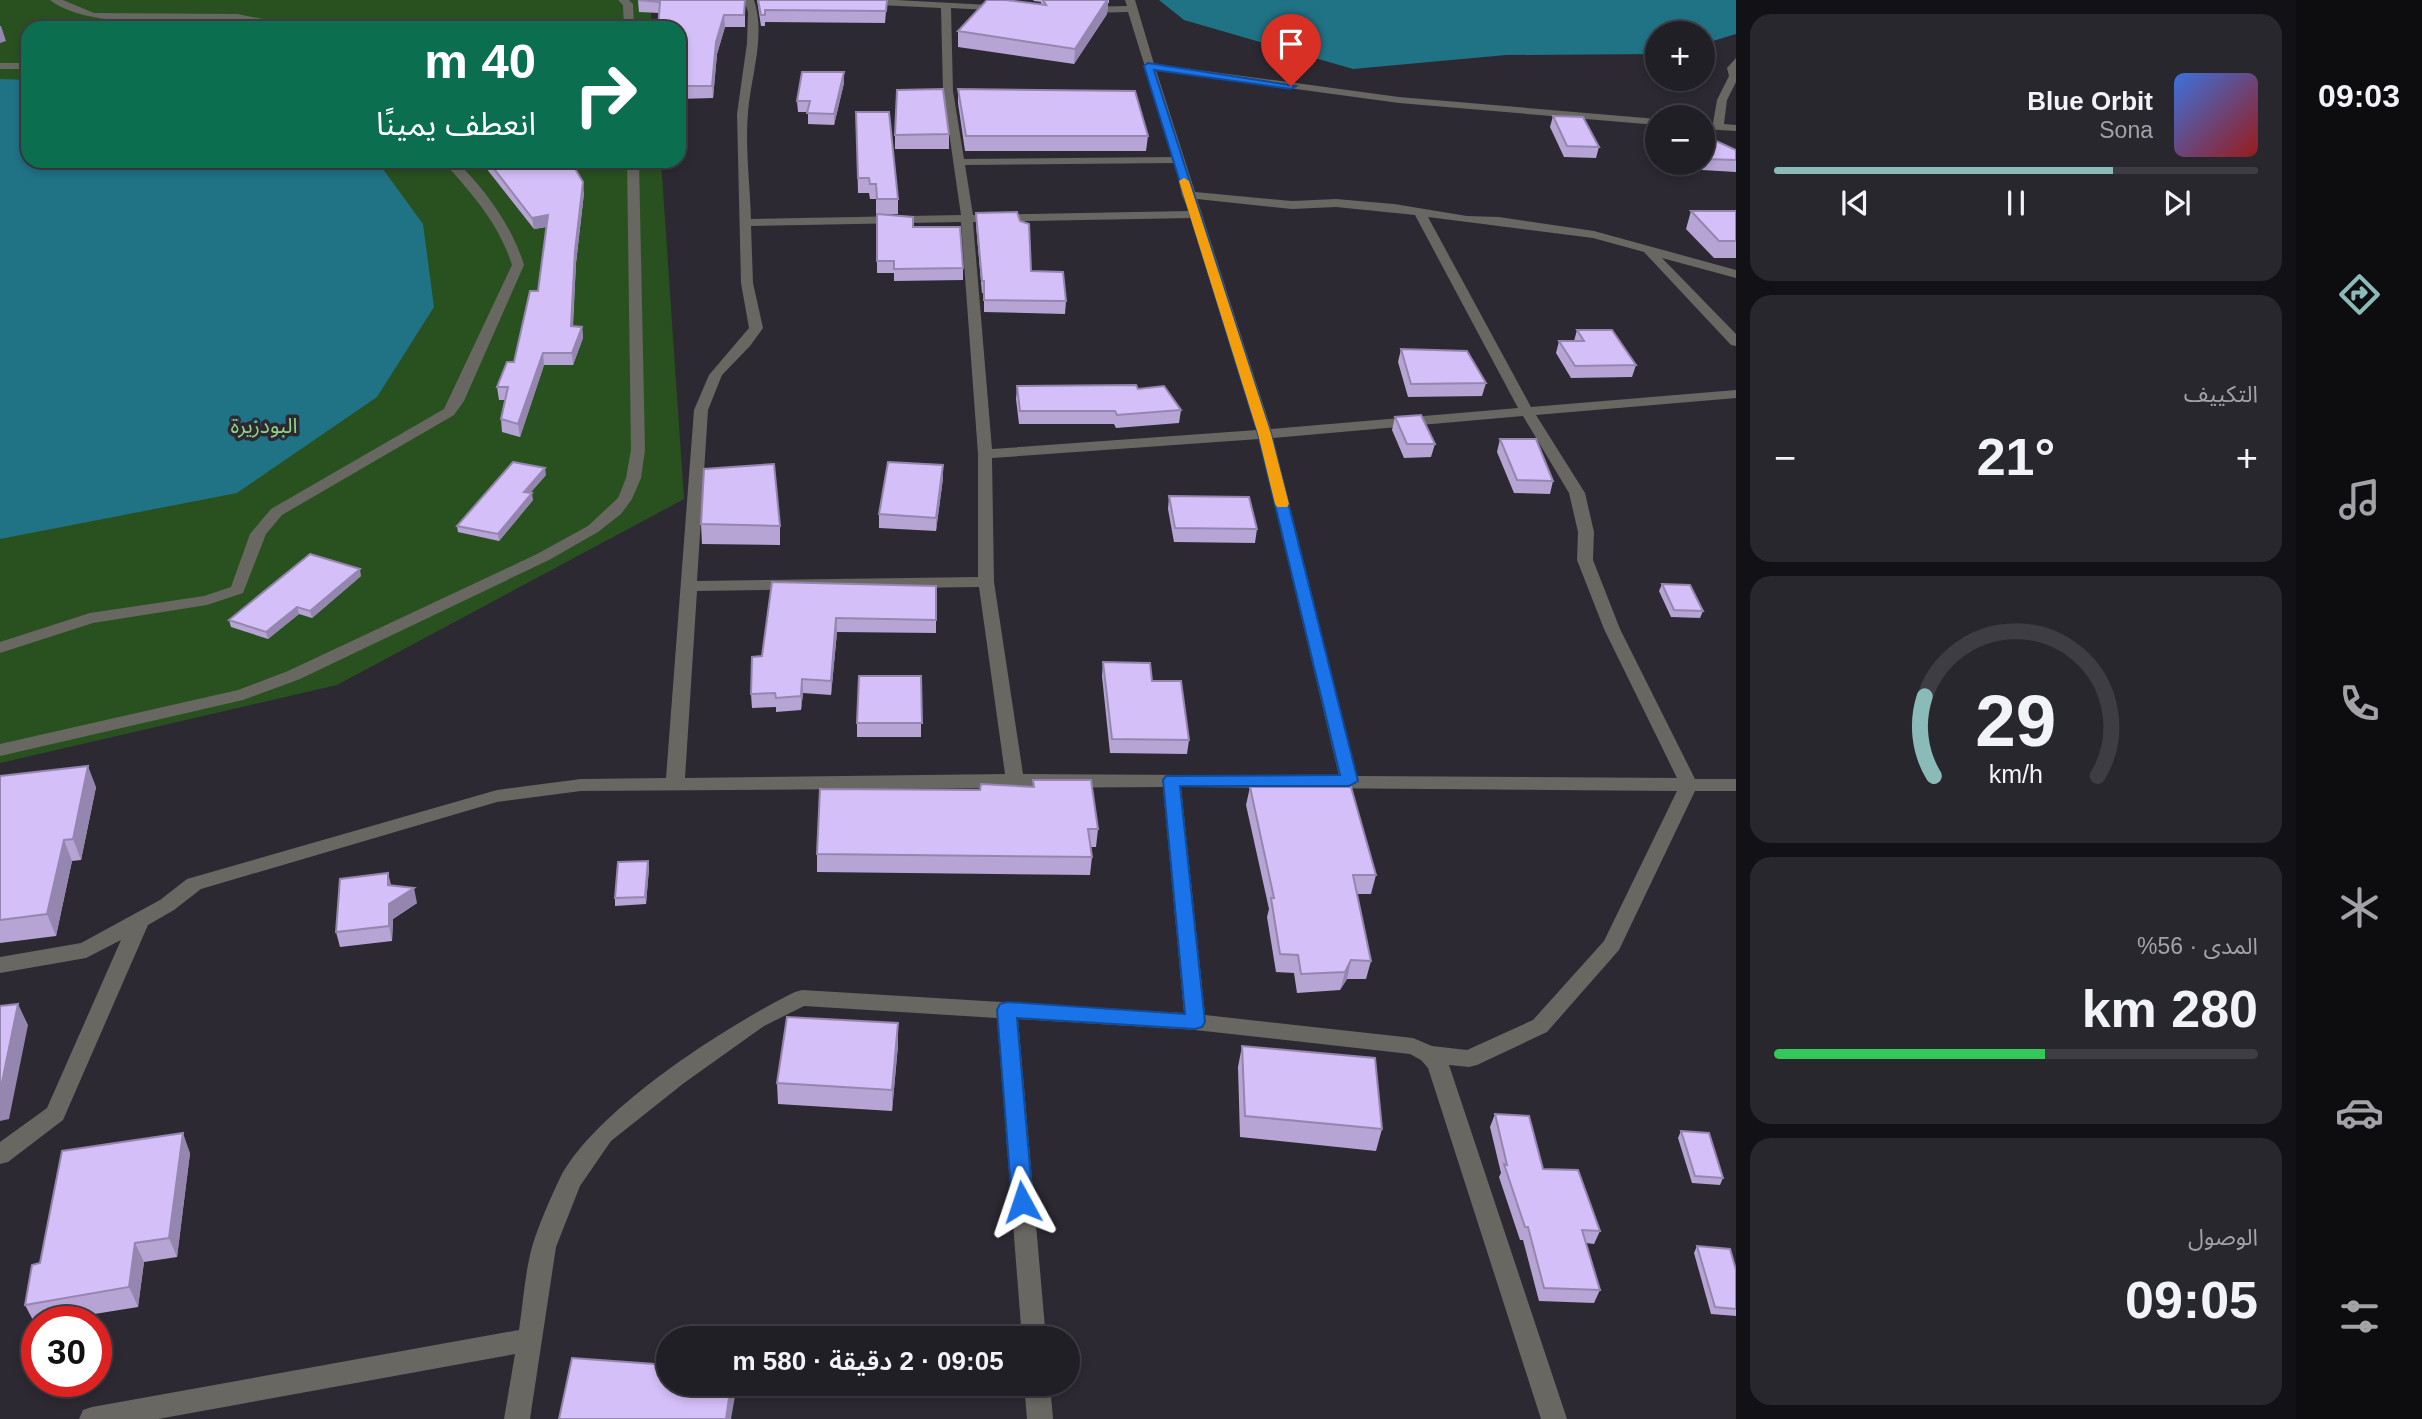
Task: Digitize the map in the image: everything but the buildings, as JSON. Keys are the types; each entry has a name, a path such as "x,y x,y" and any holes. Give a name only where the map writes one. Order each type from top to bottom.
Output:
{"street":[{"path":"55,0 93,16 237,17 261,21"},
{"path":"623,0 628,4 629,21"},
{"path":"675,784 701,410 716,373 739,351 756,328 747,283 741,114 752,43 753,12 749,0"},
{"path":"837,0 921,2 946,6 1019,9"},
{"path":"1076,10 1131,5 1188,195 1265,434 1349,781"},
{"path":"946,6 948,91 967,217 985,454 986,582 1015,780"},
{"path":"1718,127 1722,100 1735,76 1732,68 1736,61"},
{"path":"0,66 21,66"},
{"path":"1148,66 1399,100 1645,121"},
{"path":"1715,127 1736,128"},
{"path":"959,162 1178,160"},
{"path":"0,648 117,611 207,600 237,590 246,571 249,551 264,524 273,515 324,482 449,411 457,401 518,265 492,214 466,174 458,168"},
{"path":"0,750 243,694 294,675 543,557 579,538 614,512 631,487 638,450 633,168"},
{"path":"1188,195 1292,205 1336,203 1394,208 1420,214 1594,234 1736,274"},
{"path":"745,223 1194,214"},
{"path":"1420,214 1527,412 1577,493 1586,532 1586,560 1590,572 1612,629 1689,785"},
{"path":"1647,248 1736,342"},
{"path":"985,454 1265,434 1736,394"},
{"path":"690,586 986,582"},
{"path":"0,965 86,950 139,922 194,884 497,796 581,785 1171,780 1736,785"},
{"path":"1171,780 1195,1022"},
{"path":"517,1419 544,1247 570,1181 603,1135 676,1077 757,1020 802,998 1195,1022 1413,1046 1429,1054 1469,1059 1540,1026 1612,945 1689,785"},
{"path":"0,1155 55,1114 139,922"},
{"path":"1007,1010 1033,1326"},
{"path":"1429,1054 1438,1064 1554,1419"},
{"path":"92,1419 528,1340"},
{"path":"1038,1396 1040,1419"}],"green space":[{"name":"البودزيرة","path":"0,0 650,0 652,21 21,21 21,168 661,168 684,499 337,685 0,763"}],"water":[{"path":"1159,0 1736,0 1736,34 1715,40 1715,21 1645,21 1645,54 1506,55 1353,69 1184,20"},
{"path":"0,79 21,80 21,168 382,168 423,224 434,307 377,397 237,493 0,539"}],"slow traffic":[{"path":"1184,181 1265,434 1282,504"}],"route":[{"path":"1022,1202 1007,1010 1195,1022 1171,780 1349,781 1265,434 1148,66 1291,86"}]}
